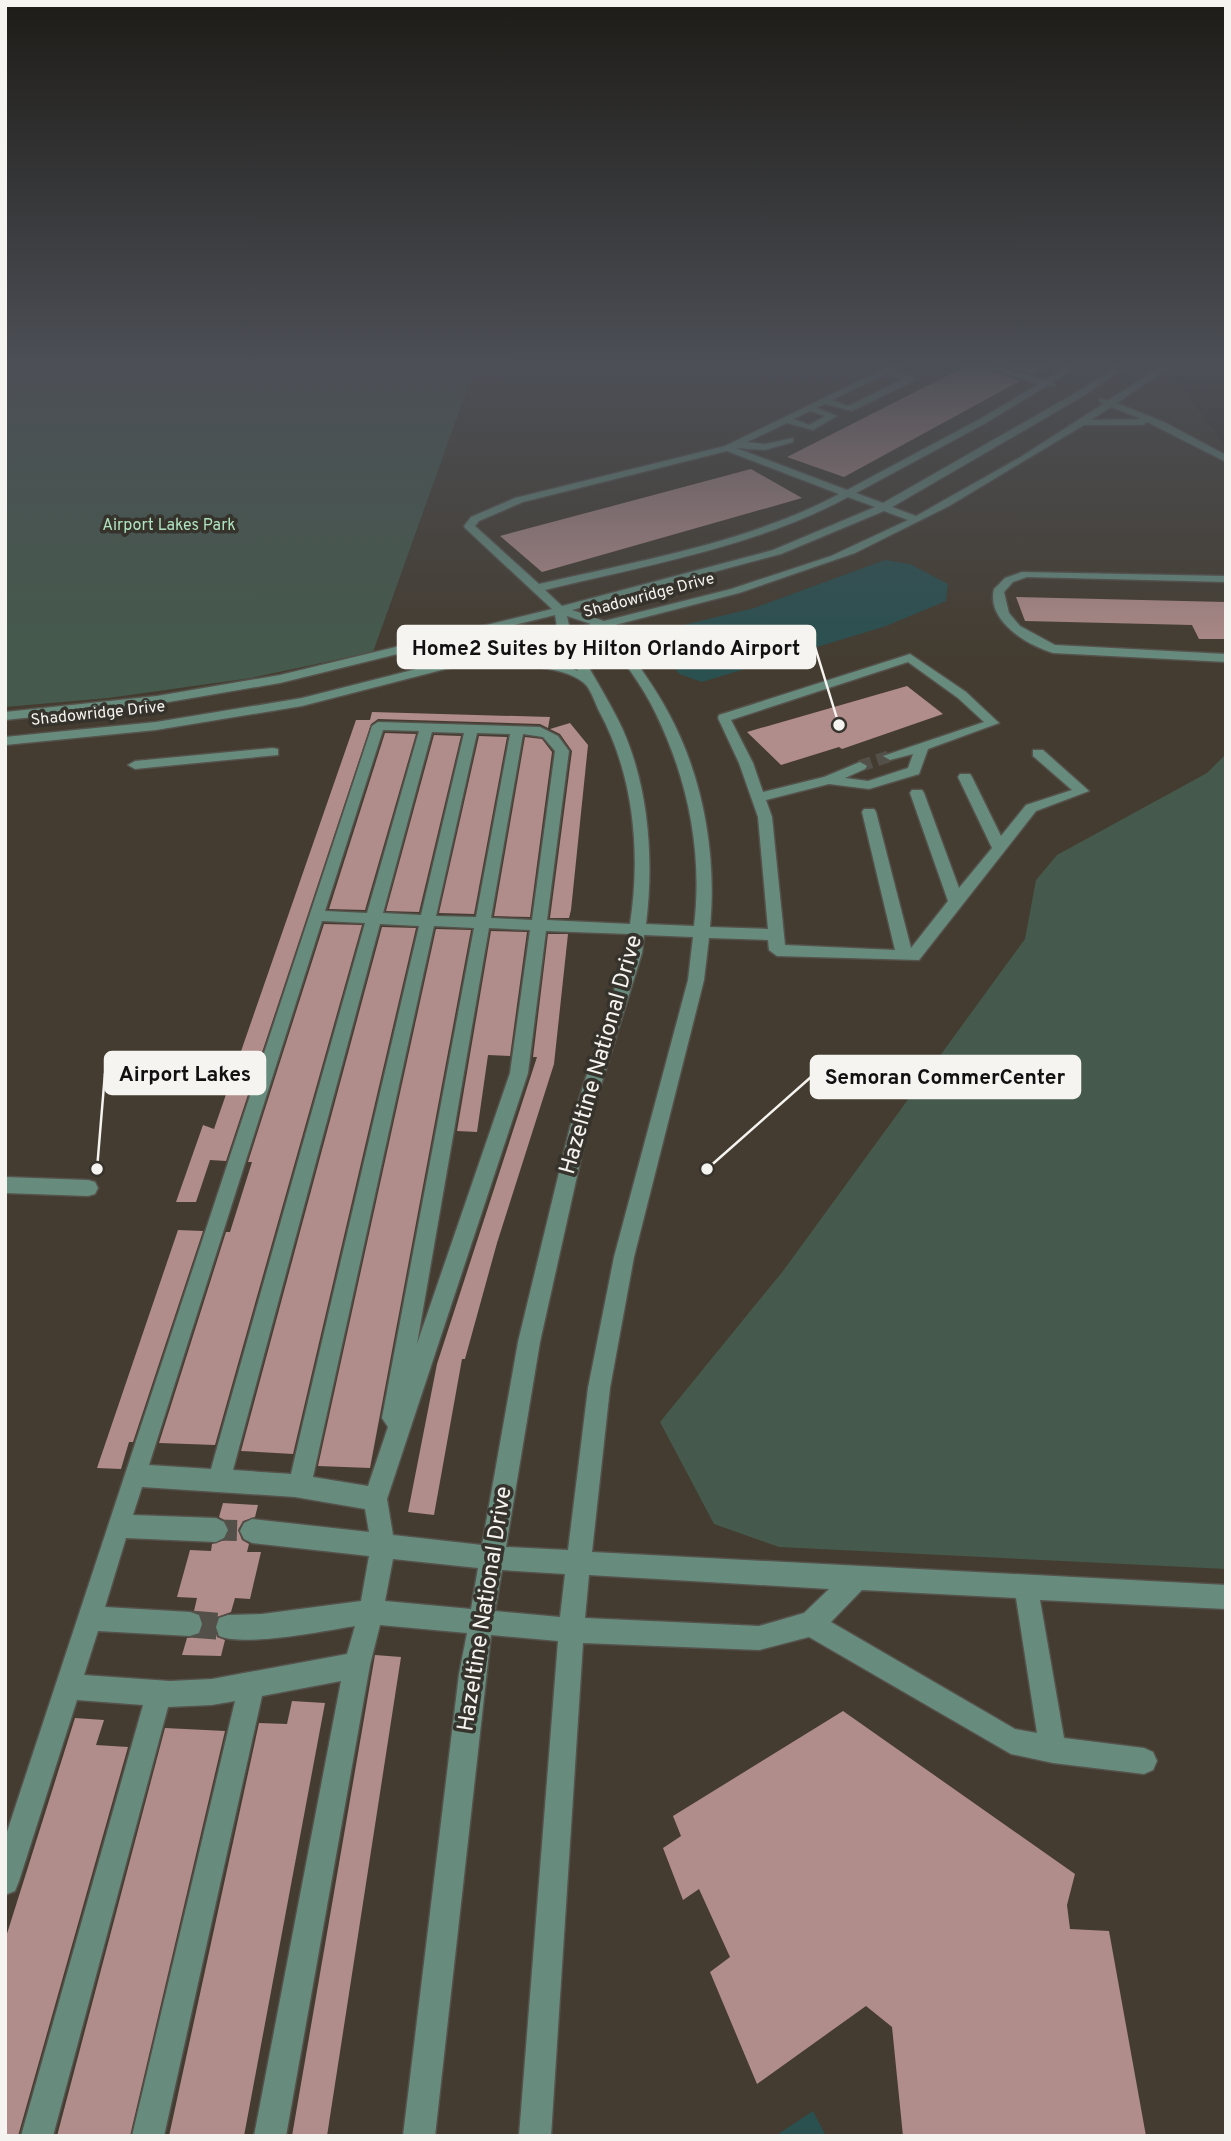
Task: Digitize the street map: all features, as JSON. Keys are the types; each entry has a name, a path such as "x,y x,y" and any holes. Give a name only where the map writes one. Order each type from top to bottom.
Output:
{"street":[{"path":"535,2136 571,1630 577,1563 606,1343 644,1176 690,1004 703,933 705,886 702,840 689,779 662,712 604,625 560,610 470,526 475,519 519,500 664,464"},
{"path":"771,464 918,520"},
{"path":"538,588 685,552 757,531 851,493 905,464"},
{"name":"Shadowridge Drive","path":"5,716 120,705 251,685 560,610 778,552 884,507 959,464"},
{"name":"Shadowridge Drive","path":"5,741 156,726 275,708 736,591 805,569 864,546 918,520 1013,464"},
{"path":"1226,579 1026,574 1009,580 998,590 1002,608 1015,631 1031,641 1053,649 1226,658"},
{"name":"Hazeltine National Drive","path":"419,2136 472,1674 527,1353 579,1127 624,993 639,930 643,862 636,796 616,730 588,680 581,660 565,636 560,610"},
{"path":"890,756 993,723 962,695 910,658 724,718 760,797 765,817 777,950 912,956 1031,808 1082,790 1038,753"},
{"path":"475,659 541,662 562,667 588,680"},
{"path":"5,1881 378,726 548,734 559,744 562,751 519,1073 379,1488"},
{"path":"219,1481 426,728"},
{"path":"299,1487 471,729"},
{"path":"270,2136 357,1665 371,1612 383,1547 379,1488 517,731"},
{"path":"829,780 869,785 914,771 922,747"},
{"path":"135,765 273,752"},
{"path":"760,797 829,780 860,766"},
{"path":"965,777 999,848"},
{"path":"918,793 956,902"},
{"path":"869,812 905,956"},
{"path":"316,916 540,923 776,935"},
{"path":"5,1185 88,1188"},
{"path":"135,1475 299,1487 379,1488"},
{"path":"118,1525 216,1530"},
{"path":"252,1531 492,1558 1226,1597"},
{"path":"228,1627 261,1626 371,1612 571,1630 759,1638 811,1624 857,1578"},
{"path":"1026,1587 1053,1750"},
{"path":"89,1618 190,1624"},
{"path":"811,1624 1011,1741 1053,1750 1144,1761"},
{"path":"68,1687 159,1693 212,1692 357,1665"},
{"path":"148,2136 251,1686"},
{"path":"37,2136 159,1693"}],"shaded area":[{"path":"5,464 1226,464 1226,2136 5,2136"}],"green space":[{"name":"Airport Lakes Park","path":"5,464 440,464 373,652 251,678 108,698 5,707"},
{"path":"1226,754 1226,1569 779,1547 714,1524 660,1422 783,1271 1025,939 1036,880 1057,855 1207,773"}],"water":[{"path":"885,560 910,564 948,584 946,601 886,626 702,682 679,674 653,639 663,630 754,608"},
{"path":"813,2111 826,2136 775,2136"}],"building":[{"path":"807,464 868,464 844,477"},
{"path":"751,469 802,498 542,572 500,536"},
{"path":"1016,597 1226,602 1226,639 1199,639 1192,625 1025,621"},
{"path":"907,686 943,714 842,749 839,747 781,765 747,732"},
{"path":"372,712 550,717 548,728 540,724 378,719 371,724 226,1161 210,1160 196,1202 176,1202 203,1125 214,1129 356,720 370,720"},
{"path":"570,723 588,745 571,910 569,918 550,918 572,751 560,734 550,729"},
{"path":"385,733 416,734 365,910 329,909"},
{"path":"434,735 461,736 419,912 386,911"},
{"path":"479,736 507,737 474,914 439,913"},
{"path":"525,737 542,739 552,752 530,917 494,916"},
{"path":"324,924 362,925 215,1445 159,1443 226,1232 230,1232 252,1162 248,1162"},
{"path":"382,927 416,928 293,1454 241,1451"},
{"path":"436,929 471,930 370,1468 318,1466"},
{"path":"491,931 527,932 510,1056 488,1055 477,1132 457,1131"},
{"path":"548,934 568,934 554,1064 497,1243 465,1359 462,1359 434,1515 408,1512 437,1364 537,1057 533,1057"},
{"path":"178,1230 203,1231 133,1442 129,1442 121,1469 97,1468"},
{"path":"223,1503 258,1505 255,1517 243,1521 238,1530 242,1540 249,1544 247,1552 261,1552 250,1599 235,1598 231,1612 217,1617 214,1626 217,1637 225,1640 221,1656 182,1655 187,1638 200,1635 204,1623 201,1614 194,1611 197,1598 177,1597 190,1550 211,1551 212,1544 225,1540 230,1531 226,1521 219,1517"},
{"path":"375,1655 401,1657 327,2136 292,2136"},
{"path":"292,1701 325,1703 244,2136 169,2136 259,1723 287,1724"},
{"path":"843,1711 1075,1874 1067,1905 1070,1929 1109,1931 1146,2136 903,2136 892,2027 866,2006 757,2084 710,1972 730,1957 699,1889 683,1900 663,1848 681,1836 673,1816"},
{"path":"75,1718 104,1720 96,1745 128,1747 18,2136 5,2136 5,1940"},
{"path":"165,1728 225,1731 130,2136 57,2136"}],"tunnel":[{"path":"860,766 890,756"},
{"path":"216,1530 252,1531"},
{"path":"190,1624 228,1627"}],"place":[{"name":"Home2 Suites by Hilton Orlando Airport","path":"839,725"},
{"name":"Airport Lakes","path":"97,1169"},
{"name":"Semoran CommerCenter","path":"707,1169"}]}
